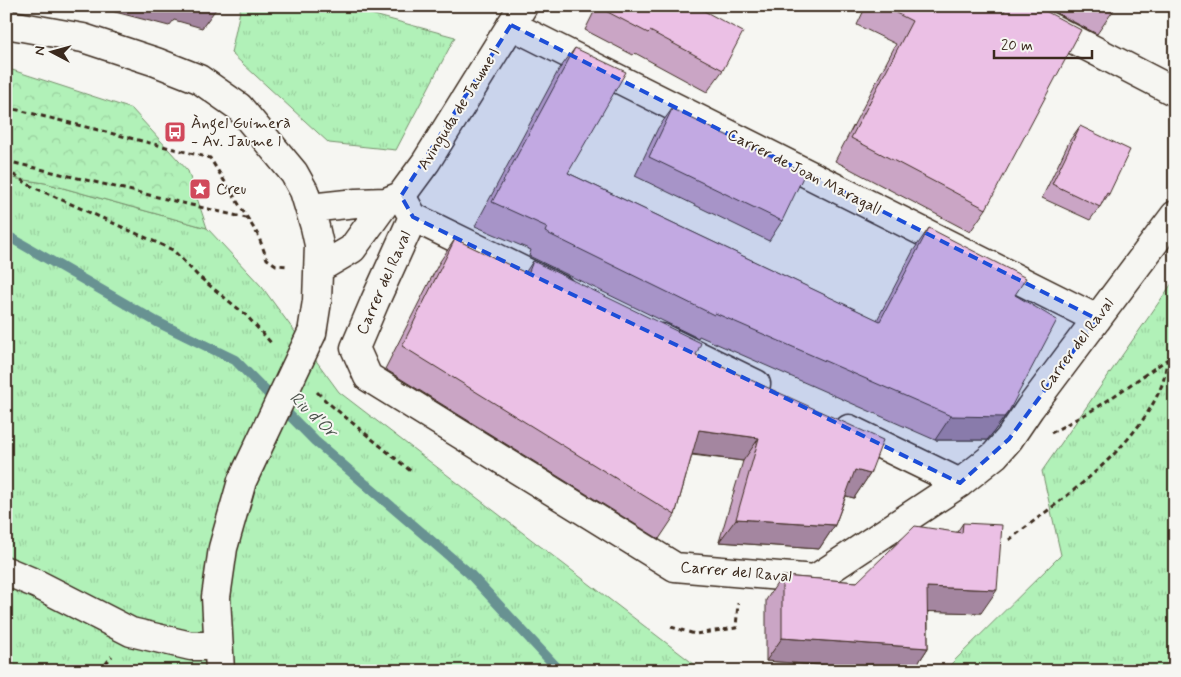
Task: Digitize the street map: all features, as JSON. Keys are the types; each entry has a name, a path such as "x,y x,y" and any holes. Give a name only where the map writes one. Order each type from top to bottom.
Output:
{"street":[{"path":"1009,6 1175,92"},
{"name":"Avinguda de Jaume I","path":"400,205 517,16"},
{"name":"Carrer de Joan Maragall","path":"517,16 1097,319"},
{"path":"6,571 37,584 131,632 191,646 219,658 216,596 222,548 242,481 312,333 317,300 319,245 310,208 304,191 294,173 240,107 199,78 156,62 83,38 8,22"},
{"path":"310,208 356,202 400,205 583,300"},
{"path":"318,269 352,249 400,205"},
{"name":"Carrer del Raval","path":"400,205 374,301 355,348 368,377 675,567 815,579 960,483 995,455 1009,439 1030,408 1175,215"},
{"path":"637,326 780,396"},
{"path":"825,418 960,483"}],"path":[{"path":"6,107 210,158 258,235 266,259 276,265 318,269"},
{"path":"6,160 247,218"},
{"path":"6,170 31,186 173,250 198,276 246,315 274,346"},
{"path":"1009,439 1042,439 1098,408 1175,354"},
{"path":"1009,540 1095,473 1130,436 1149,412 1163,381 1167,360"},
{"path":"313,387 326,401 412,474"},
{"path":"671,627 694,634 736,628 740,572"}],"highlighted area":[{"path":"511,25 1097,319 1009,439 960,483 413,217 401,196"}],"green space":[{"path":"241,6 341,6 455,37 396,150 329,143 231,53"},
{"path":"6,68 132,109 188,171 207,228 45,183 6,177"},
{"path":"6,177 45,183 207,228 262,287 339,392 703,671 6,671"},
{"path":"1175,279 1175,671 944,671 1061,555 1042,471"}],"building":[{"path":"601,6 695,6 743,32 723,70 650,31 648,33 600,8"},
{"path":"882,6 992,6 1004,12 1007,6 1036,6 1081,30 986,209 851,138 912,21"},
{"path":"1104,6 1116,6 1113,11"},
{"path":"575,48 626,72 568,173 880,321 929,228 1026,278 1015,295 1057,320 1009,411 1004,417 951,416 715,313 714,315 545,232 547,227 492,202"},
{"path":"672,109 805,173 782,221 649,157"},
{"path":"1080,126 1130,150 1109,194 1107,193 1100,207 1052,184"},
{"path":"455,239 528,274 533,261 701,343 696,355 883,440 870,474 855,470 835,525 736,519 759,438 699,430 675,515 402,346"},
{"path":"963,523 1002,525 997,590 927,587 928,648 782,638 782,576 857,582 915,526 962,533"}],"waterway":[{"name":"Riu d'Or","path":"6,235 157,322 235,360 315,441 469,573 560,671"}],"place":[{"name":"Àngel Guimerà - Av. Jaume l","path":"175,132"},
{"name":"Creu","path":"200,189"}]}
